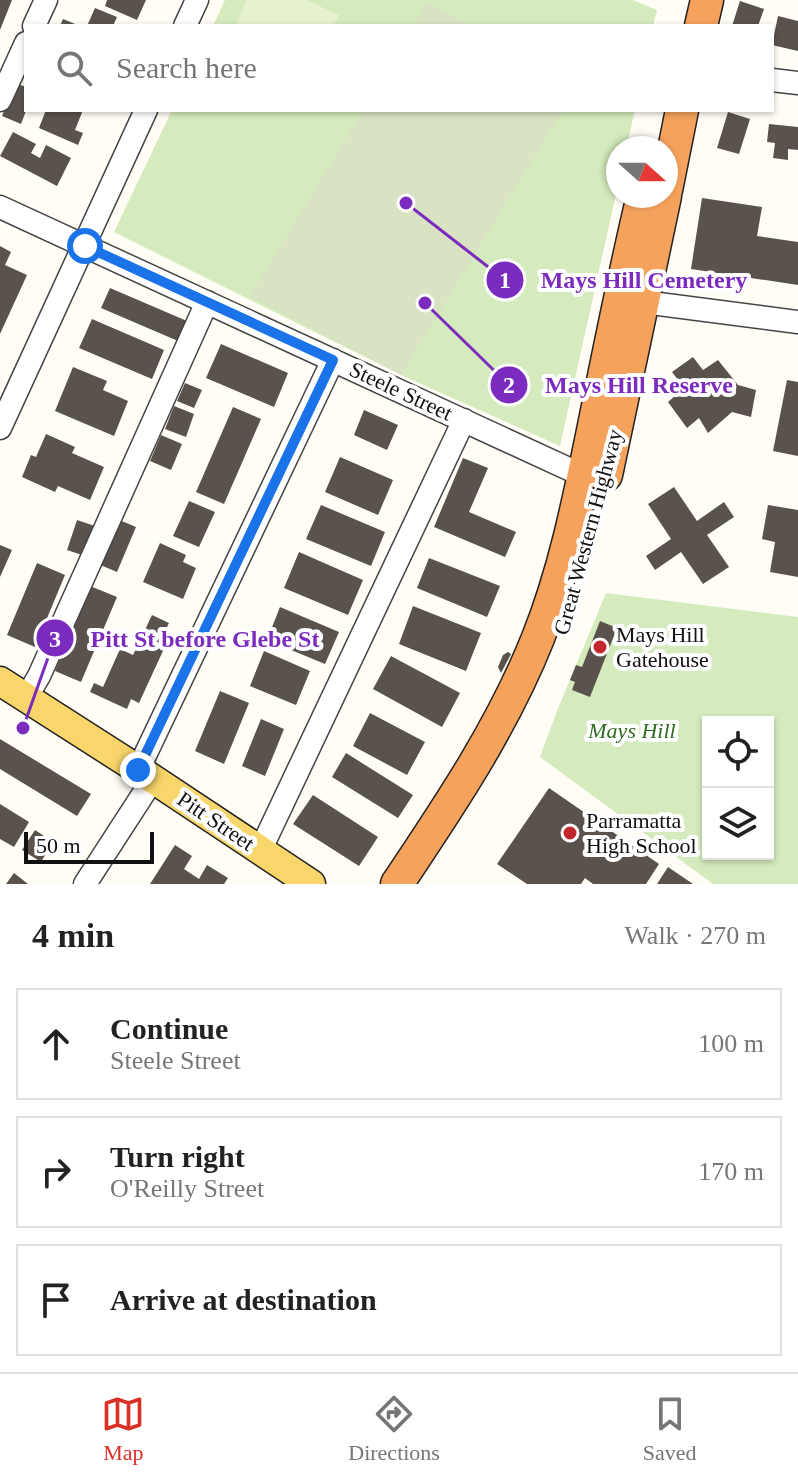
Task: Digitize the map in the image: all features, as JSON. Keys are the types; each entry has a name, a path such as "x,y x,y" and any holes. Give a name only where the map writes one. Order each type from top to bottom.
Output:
{"highway":[{"path":"682,24 688,0"},
{"path":"701,24 707,0"},
{"path":"657,136 662,112"},
{"path":"677,136 682,112"},
{"name":"Great Western Highway","path":"422,884 517,731 558,641 575,594 605,483 642,208"},
{"name":"Great Western Highway","path":"397,884 482,752 515,692 538,637 559,578 631,300 661,208"}],"main road":[{"name":"Pitt Street","path":"0,681 311,884"}],"street":[{"path":"35,24 46,0"},
{"path":"186,24 197,0"},
{"path":"0,100 24,47"},
{"path":"774,80 798,83"},
{"path":"0,428 145,112"},
{"name":"Steele Street","path":"0,207 584,476"},
{"path":"631,300 798,322"},
{"path":"26,698 39,676 207,302"},
{"path":"85,884 145,774 333,360"},
{"path":"260,851 464,420"}],"green space":[{"path":"225,0 633,0 657,10 654,24 214,24"},
{"path":"247,0 306,0 339,15 334,24 236,24"},
{"path":"428,2 466,24 415,24"},
{"path":"171,112 635,112 629,136 606,136 606,208 613,208 560,446 401,375 114,232"},
{"path":"362,112 562,112 401,375 250,296"},
{"name":"Mays Hill","path":"606,593 798,617 798,884 713,884 540,757"}],"building":[{"path":"0,0 12,0 0,30"},
{"path":"107,0 146,0 137,20 105,6"},
{"path":"740,1 764,9 759,24 733,24"},
{"path":"95,8 117,17 114,24 88,24"},
{"path":"778,16 798,21 798,51 774,45"},
{"path":"15,83 24,86 26,112 21,124 2,116"},
{"path":"45,112 82,112 75,130 83,133 78,145 39,128"},
{"path":"728,112 750,119 739,154 717,148"},
{"path":"769,124 798,127 798,150 788,149 788,160 773,158 775,143 767,142"},
{"path":"13,132 36,144 31,153 40,158 46,145 71,158 57,186 0,156"},
{"path":"702,198 762,207 757,236 798,242 798,285 691,269"},
{"path":"0,246 11,252 5,265 27,275 0,334"},
{"path":"110,288 187,321 178,341 101,308"},
{"path":"92,319 164,350 152,379 79,348"},
{"path":"221,344 288,373 274,407 206,378"},
{"path":"693,357 703,370 718,360 738,385 756,390 751,417 732,412 708,433 699,418 687,428 668,402 684,388 672,372"},
{"path":"73,367 107,381 103,390 128,401 114,436 55,411"},
{"path":"787,380 798,382 798,456 773,451"},
{"path":"185,383 202,390 194,408 177,401"},
{"path":"174,406 194,414 186,437 165,429"},
{"path":"233,407 261,419 224,504 196,492"},
{"path":"364,410 398,425 387,450 354,435"},
{"path":"46,434 75,447 72,453 104,467 90,500 58,486 55,492 22,477 31,455 36,457"},
{"path":"161,435 182,444 171,470 150,461"},
{"path":"340,457 393,480 378,515 325,492"},
{"path":"463,458 488,468 469,512 516,532 505,557 434,527"},
{"path":"674,487 697,521 724,502 734,517 707,535 729,567 703,584 681,552 655,570 646,556 671,539 648,504"},
{"path":"189,501 215,512 199,547 173,536"},
{"path":"321,505 385,532 371,566 306,539"},
{"path":"768,505 798,510 798,577 770,572 775,542 762,539"},
{"path":"117,519 136,527 117,572 98,564"},
{"path":"77,520 95,526 85,556 67,550"},
{"path":"160,543 186,555 183,562 196,568 183,599 143,582"},
{"path":"0,545 12,550 0,577"},
{"path":"299,552 363,580 348,615 284,588"},
{"path":"429,558 500,586 487,617 417,588"},
{"path":"37,563 65,575 35,647 7,635"},
{"path":"90,586 117,597 81,682 55,671"},
{"path":"413,606 481,633 466,671 399,644"},
{"path":"280,607 339,632 325,664 267,640"},
{"path":"152,615 169,623 162,637 168,640 139,703 131,699 127,709 90,692 94,683 103,687 120,649 133,655"},
{"name":"Mays Hill Gatehouse","path":"600,621 617,628 590,697 572,690 575,682 570,680 576,665 582,667"},
{"path":"264,651 310,671 296,705 250,686"},
{"path":"511,654 501,673 498,667 503,655"},
{"path":"391,656 460,693 442,727 373,689"},
{"path":"220,691 249,703 224,764 195,751"},
{"path":"370,713 425,742 407,775 353,746"},
{"path":"261,719 284,729 265,776 242,766"},
{"path":"0,739 91,794 77,816 0,769"},
{"path":"346,753 413,795 398,818 332,777"},
{"path":"549,788 659,864 646,884 593,884 585,878 581,884 527,884 497,864"},
{"path":"313,795 378,837 359,866 293,824"},
{"path":"0,804 29,822 14,847 0,839"},
{"path":"35,830 53,842 41,862 22,850"},
{"path":"175,845 192,856 184,869 199,879 207,865 228,878 224,884 150,884"},
{"path":"668,867 693,884 657,884"},
{"path":"14,873 28,884 6,884"}],"place":[{"name":"Mays Hill Cemetery","path":"406,203"},
{"name":"Mays Hill Reserve","path":"425,303"},
{"name":"Mays Hill Gatehouse","path":"600,647"},
{"name":"Pitt St before Glebe St","path":"23,728"},
{"name":"Parramatta High School","path":"570,833"}],"route":[{"path":"85,246 333,360 138,770"}]}
